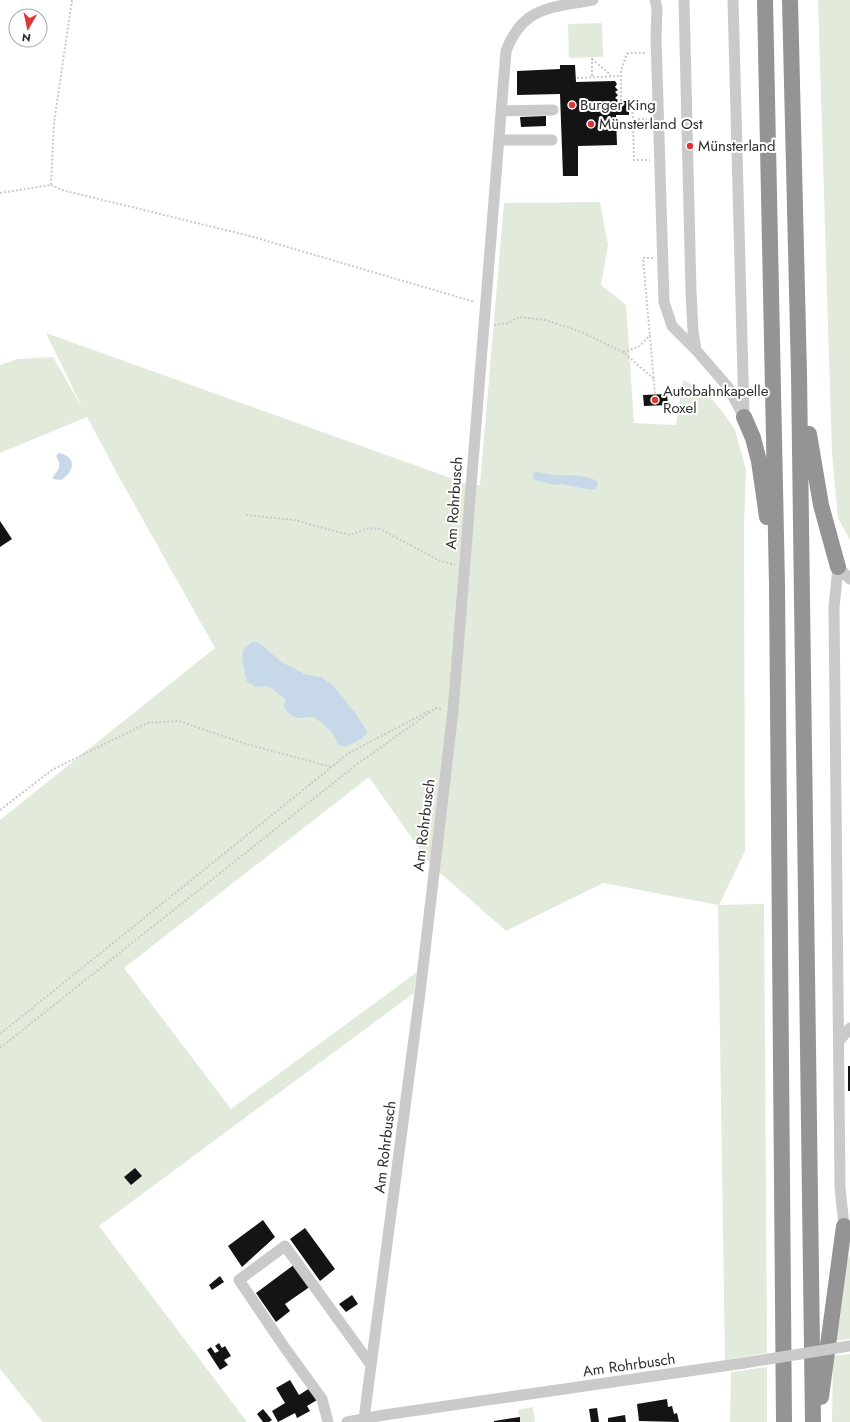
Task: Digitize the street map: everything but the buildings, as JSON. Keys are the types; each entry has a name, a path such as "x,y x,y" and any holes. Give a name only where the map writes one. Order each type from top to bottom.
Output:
{"highway":[{"path":"765,0 777,584 784,1422"},
{"path":"790,0 799,374 813,1422"},
{"path":"799,374 816,485 838,567"},
{"path":"744,417 753,438 759,461 777,584"},
{"path":"817,1422 847,1221"}],"street":[{"name":"Am Rohrbusch","path":"364,1419 420,993 453,711 484,304 506,51 511,38 518,27 529,16 542,10 593,0"},
{"path":"684,0 691,292 693,331 696,350"},
{"path":"733,0 744,417"},
{"path":"658,3 656,52 664,302 672,326 696,350 728,387 744,417"},
{"path":"501,111 553,110"},
{"path":"499,140 552,140"},
{"path":"838,567 850,579"},
{"path":"838,567 834,608 840,1040 840,1187 847,1221"},
{"path":"840,1040 850,1028"},
{"path":"328,1422 322,1399 285,1348 240,1280 285,1246 371,1365"},
{"name":"Am Rohrbusch","path":"347,1422 364,1419 385,1418 850,1346"}],"path":[{"path":"51,185 54,123 72,0"},
{"path":"621,101 620,76 623,64 630,52 656,52"},
{"path":"592,77 592,58 612,76"},
{"path":"577,78 620,76"},
{"path":"629,107 632,107 634,160 659,160"},
{"path":"633,119 658,118"},
{"path":"0,193 51,185 62,190 250,236 484,304"},
{"path":"655,394 643,258 662,258"},
{"path":"483,326 508,323 519,317 545,320 579,332 623,352 654,380"},
{"path":"623,352 642,345 650,335"},
{"path":"246,516 295,520 349,535 369,528 380,529 440,561 464,568"},
{"path":"0,1034 349,753 436,708 453,711"},
{"path":"0,1048 356,765 436,708"},
{"path":"0,810 52,770 147,723 179,721 243,742 331,767"}],"green space":[{"path":"818,0 850,0 850,540 838,518 832,454"},
{"path":"602,23 603,57 569,58 568,24"},
{"path":"600,202 608,245 601,285 626,305 634,423 676,425 683,380 706,392 722,411 735,430 746,470 744,526 745,851 719,905 764,904 767,1353 725,1360 718,905 603,883 506,931 430,864 369,777 124,968 231,1109 417,972 414,993 99,1226 247,1422 43,1422 0,1369 0,820 215,648 87,417 0,453 0,365 18,359 53,357 83,409 46,333 470,485 480,485 504,203","holes":["258,642 282,662 305,674 321,677 332,684 366,728 334,736 326,726 313,717 300,719 280,695 265,685"]},
{"path":"850,1254 850,1339 835,1341 842,1275"},
{"path":"850,1354 850,1422 832,1422 833,1356"},
{"path":"767,1367 767,1422 730,1422 731,1372"},
{"path":"533,1407 535,1422 520,1422 518,1410"}],"water":[{"path":"59,453 69,458 72,465 69,473 61,480 53,479 59,467 59,462 56,456"},
{"path":"537,472 554,475 574,475 586,477 595,480 598,483 596,489 592,490 561,484 555,485 534,480 533,473"},
{"path":"252,642 258,642 282,662 305,674 321,677 332,684 368,732 361,739 345,747 338,745 331,732 313,717 294,717 284,708 285,700 275,691 265,686 256,687 247,682 242,659 243,650"}],"place":[{"name":"Burger King","path":"572,105"},
{"name":"Münsterland Ost","path":"591,124"},
{"name":"Münsterland","path":"690,146"},
{"name":"Autobahnkapelle Roxel","path":"655,400"}]}
